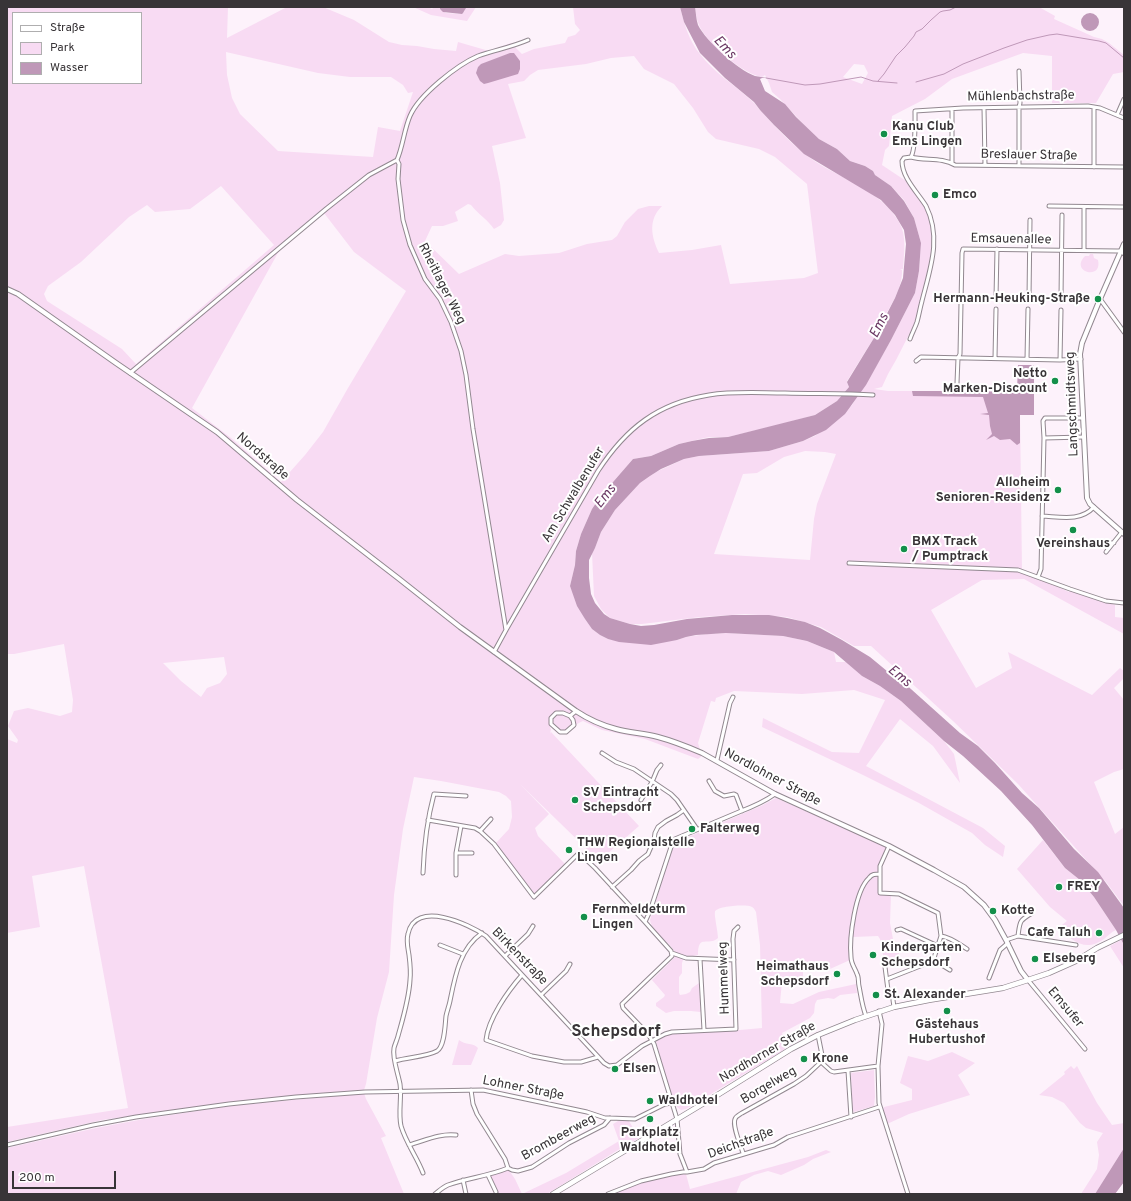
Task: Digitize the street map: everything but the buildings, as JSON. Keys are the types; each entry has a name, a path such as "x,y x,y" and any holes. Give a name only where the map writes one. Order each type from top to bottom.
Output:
{"main road":[{"name":"Nordhorner Straße","path":"553,1194 818,1035 879,1011 894,1007 1003,988 1028,980 1049,973 1076,961 1108,942 1124,935"}],"street":[{"name":"Rheitlager Weg","path":"506,630 461,351 451,322 440,299 425,279 410,245 403,220 398,179 399,164 397,160 410,116 420,100 432,88 460,66 473,59 518,45 528,40"},
{"path":"1019,71 1019,165"},
{"path":"1118,115 1124,99"},
{"path":"1094,106 1094,167"},
{"name":"Mühlenbachstraße","path":"911,156 914,147 915,111 1094,106 1124,118"},
{"path":"984,108 985,165"},
{"path":"952,109 952,162"},
{"path":"910,339 917,321 929,276 935,241 930,216 922,200 907,178 903,168 902,161 904,158 911,156"},
{"name":"Breslauer Straße","path":"911,156 916,158 946,160 955,165 1124,167"},
{"path":"130,373 363,179 382,167 397,160"},
{"path":"1049,206 1124,207"},
{"path":"1084,207 1084,250"},
{"path":"1061,298 1062,215"},
{"path":"1028,298 1030,220"},
{"name":"Langschmidtsweg","path":"1106,552 1123,533 1094,507 1087,498 1080,359 1082,343 1100,299 1122,253 1124,244"},
{"name":"Emsauenallee","path":"958,358 960,354 962,251 964,249 1084,250 1122,253"},
{"path":"996,298 997,249"},
{"name":"Nordstraße","path":"7,289 18,294 217,432 297,500 460,627 510,663"},
{"path":"1100,299 1124,332"},
{"path":"995,358 996,309"},
{"path":"1027,359 1028,310"},
{"path":"1060,360 1061,310"},
{"path":"916,361 921,357 1060,360 1080,359"},
{"path":"958,358 958,383"},
{"name":"Am Schwalbenufer","path":"494,652 598,471 614,449 632,429 651,415 699,396 711,394 783,393 873,395"},
{"path":"1038,577 1041,569 1044,418 1083,418"},
{"path":"1044,438 1084,437"},
{"path":"1042,516 1078,517 1086,514 1094,507"},
{"path":"1042,542 1114,543"},
{"path":"849,563 1018,570 1106,601 1124,603"},
{"name":"Nordlohner Straße","path":"510,663 549,693 576,711 597,722 617,729 657,737 690,747 717,760 775,794 889,846 940,873 967,890 990,913 1007,942 1021,971 1028,980"},
{"path":"717,760 730,703 733,697"},
{"path":"570,716 576,711"},
{"path":"556,713 563,713 570,716 574,724 566,732 560,732 551,724 551,718 556,713"},
{"path":"602,753 616,762 634,768 674,796 697,829"},
{"path":"641,800 661,765"},
{"path":"709,781 715,791 724,796 736,795 742,811"},
{"path":"423,873 424,849 428,820 434,794 466,796"},
{"path":"645,922 673,841 675,839 768,800 775,794"},
{"path":"612,887 648,854 658,827 684,810"},
{"path":"480,831 491,819"},
{"path":"428,820 475,828 480,831 494,844 534,897 579,853 645,922 672,953 686,958 734,960"},
{"path":"456,875 456,853 461,826"},
{"path":"889,846 880,866 880,893 899,894 938,913 941,936 933,962"},
{"path":"456,853 472,853"},
{"path":"866,1016 862,1004 857,974 852,967 851,941 858,900 862,888 869,877 874,874 880,874"},
{"path":"1018,936 1020,922 1032,913"},
{"name":"Birkenstraße","path":"423,1173 401,1125 401,1091 394,1054 394,1047 406,1005 410,980 407,939 410,927 420,918 437,916 446,918 486,936 598,1057 609,1066 620,1063 642,1046 653,1041"},
{"path":"505,956 528,934 533,926"},
{"name":"Hummelweg","path":"704,1030 736,1029 734,931 738,927"},
{"path":"897,930 900,929 938,946"},
{"path":"395,1061 429,1054 440,1048 456,974 463,954 470,943 482,933"},
{"path":"941,936 954,940 967,949"},
{"path":"989,978 1000,950 1007,942 1018,936 1076,945"},
{"path":"440,945 463,954"},
{"path":"672,953 671,958 622,1004 623,1008 653,1041 677,1119 680,1154 687,1172"},
{"path":"653,1041 672,1032 704,1030 700,958"},
{"path":"887,979 933,962 937,962 950,970"},
{"path":"541,995 566,971 570,964"},
{"path":"885,967 888,990 892,993 894,1007"},
{"path":"522,975 498,1008 486,1040 532,1056 559,1061 581,1062 598,1057"},
{"name":"Emsufer","path":"1028,980 1085,1049"},
{"path":"879,1011 882,1024 878,1066 879,1107 908,1194"},
{"path":"818,1035 822,1054 821,1062 831,1071 848,1071 878,1066"},
{"name":"Borgelweg","path":"743,1153 734,1124 736,1118 742,1113 794,1084 806,1076 821,1062"},
{"path":"848,1071 851,1117"},
{"name":"Lohner Straße","path":"7,1145 93,1125 136,1117 229,1104 365,1092 471,1090 498,1093 587,1112 605,1118 635,1119 665,1104 672,1103"},
{"name":"Brombeerweg","path":"471,1090 473,1104 477,1114 505,1159 508,1168 512,1170 518,1171 532,1167 569,1143 604,1125 610,1118"},
{"name":"Deichstraße","path":"608,1194 641,1181 671,1174 704,1169 714,1162 774,1144 788,1137 879,1107"},
{"path":"409,1145 450,1134 456,1135"},
{"path":"435,1194 446,1186 508,1168"},
{"path":"488,1175 496,1192"},
{"path":"463,1180 466,1194"}],"green space":[{"path":"7,7 228,7 227,38 287,7 323,7 354,20 389,42 402,45 456,51 458,42 489,51 511,43 522,54 534,49 565,43 568,37 575,35 580,30 575,24 573,7 680,7 685,25 696,49 718,73 753,102 801,151 816,162 872,194 891,211 902,227 904,239 903,269 900,269 902,270 902,278 897,293 878,328 877,333 847,381 849,387 837,401 815,415 728,437 709,437 679,444 651,456 633,459 600,497 592,509 581,534 576,551 575,565 570,586 585,619 592,629 608,639 635,643 677,640 707,634 728,633 783,636 807,641 834,652 836,662 846,662 862,676 880,686 901,701 944,741 954,754 960,783 933,746 900,719 866,766 983,828 1005,846 1003,857 985,845 972,833 919,803 762,727 763,718 832,752 859,753 885,700 854,690 802,694 734,691 716,698 715,702 711,701 698,743 702,756 698,759 645,739 602,730 583,721 567,730 560,732 552,725 550,727 550,734 551,732 639,826 599,861 520,784 549,814 535,828 538,836 565,864 534,896 495,844 509,829 512,817 511,801 506,796 499,792 414,777 403,829 394,895 389,972 377,1018 364,1090 230,1102 102,1120 7,1142 7,1127 128,1108 84,866 32,876 40,927 7,933 7,739 17,743 18,740 8,726 14,711 28,708 60,716 72,712 73,700 64,644 14,654 7,654","holes":["226,52 318,73 350,77 391,77 403,85 408,93 413,92 400,131 378,127 373,157 278,151 240,114 232,98 227,75","634,56 644,69 674,84 693,108 708,132 716,139 759,149 775,157 807,184 818,273 804,278 730,284 721,245 692,250 659,253 654,240 652,228 654,217 662,206 649,206 638,209 625,222 617,236 612,240 587,244 559,253 519,256 505,254 459,274 425,241 432,226 443,226 458,221 455,212 468,204 471,205 494,229 501,225 504,220 500,183 492,146 526,138 508,84 524,81 538,70 586,64 611,58","221,186 274,245 136,364 122,349 47,301 44,294 48,286 81,262 129,217 147,205 155,212 190,209","324,213 354,252 406,291 323,432 281,482 231,438 192,408 279,251","224,657 227,674 220,683 207,688 201,697 181,681 163,663"]},
{"path":"413,7 428,7 432,9 434,7 440,7 440,9 446,13 462,14 465,7 476,7 467,21 431,15"},
{"path":"695,7 1039,7 1055,16 1054,19 1094,37 1102,39 1124,55 1124,72 1113,74 1096,103 1052,103 1052,56 1023,53 952,79 925,99 892,116 889,146 885,150 882,165 906,181 915,191 929,216 934,241 929,275 917,319 882,387 874,389 888,391 1017,392 1018,365 1034,365 1034,415 1020,415 1022,570 1069,592 1070,590 1115,605 1115,617 1124,618 1124,634 1024,579 982,580 931,610 976,688 1012,668 1008,652 1092,695 1120,668 1124,671 1124,678 1114,688 1124,700 1124,769 1114,772 1094,782 1115,834 1124,827 1124,906 1106,882 1018,784 953,721 871,646 854,646 821,627 787,617 745,614 630,624 610,618 601,609 594,596 592,553 601,532 615,510 640,483 656,472 684,459 699,456 769,451 803,441 815,436 852,405 891,340 915,293 919,271 921,243 914,218 904,200 891,186 875,175 873,171 865,166 850,161 837,149 819,139 772,92 765,75 762,77 754,75 726,57 717,49 703,33 699,25","holes":["854,64 864,65 868,73 862,84 843,77","805,451 836,454 817,504 810,560 714,554 743,474 757,473 784,457"]},
{"path":"1090,254 1093,254 1094,258 1098,260 1098,267 1092,272 1087,272 1083,270 1081,262 1085,256 1089,256"},
{"path":"776,798 888,847 882,865 881,894 891,894 890,923 893,939 900,956 889,960 884,960 880,939 878,936 853,937 849,954 850,960 830,969 829,967 820,967 819,962 803,963 803,983 782,981 780,1003 793,1004 819,992 856,984 857,993 840,995 834,999 828,998 817,1000 814,1013 810,1018 782,1033 786,1046 784,1050 686,1109 681,1110 675,1103 665,1075 656,1041 667,1034 678,1032 762,1028 760,945 756,912 754,908 749,906 720,908 715,912 718,938 711,941 702,942 698,948 698,955 683,960 682,973 679,977 679,993 680,995 690,992 692,988 699,983 700,1012 674,1011 666,1013 656,1006 656,1003 665,995 652,980 674,958 676,954 670,945 654,929 650,920 673,845 676,842 761,806"},
{"name":"FREY","path":"1043,840 1065,868 1080,880 1094,897 1116,930 1097,943 1085,945 1079,943 1058,928 1067,921 1050,907 1017,869"},
{"path":"1121,940 1124,945 1124,968 1110,946"},
{"path":"459,1040 464,1043 474,1045 478,1048 471,1065 452,1065"},
{"path":"952,1052 975,1063 958,1075 970,1095 909,1114 887,1124 883,1109 884,1107 912,1100 912,1089 900,1083 908,1056 928,1061"},
{"path":"1071,1066 1074,1069 1077,1066 1097,1103 1112,1125 1124,1123 1124,1148 1095,1194 1081,1194 1097,1169 1099,1155 1097,1142 1103,1133 1086,1128 1080,1123 1064,1103 1052,1097 1039,1095 1065,1074 1064,1072"},
{"path":"874,1070 874,1106 854,1112 852,1110 851,1073"},
{"path":"364,1093 386,1136 381,1138 404,1194 7,1194 7,1148 144,1119 230,1106"},
{"path":"618,1121 629,1121 639,1138 547,1194 522,1194 566,1173 619,1141 613,1124"},
{"path":"826,1150 831,1152 781,1175 768,1171 754,1175 741,1182 736,1194 610,1194 657,1178 686,1174 690,1189 808,1157"},
{"path":"508,1169 515,1179 522,1194 499,1194 490,1176"}],"water":[{"path":"440,7 466,8 462,14 443,12"},
{"name":"Ems","path":"680,7 695,7 698,25 715,47 748,73 767,78 760,79 765,91 785,104 819,139 837,149 850,161 865,166 873,171 875,175 891,186 904,201 914,218 921,243 919,271 915,293 866,385 845,414 826,430 803,441 769,451 699,456 684,459 661,469 640,483 615,510 601,532 589,560 591,594 595,603 604,614 610,618 641,626 687,619 732,615 769,615 787,618 805,622 820,628 870,657 893,676 902,681 960,733 978,746 1022,793 1039,808 1074,849 1098,872 1124,908 1124,945 1094,897 1080,880 1065,868 1032,825 1001,791 901,701 880,686 862,676 834,652 807,641 783,636 726,633 696,635 651,645 619,642 608,639 592,629 577,606 570,586 575,565 576,551 581,534 592,509 600,497 633,459 651,456 679,444 709,438 728,437 815,415 837,401 849,387 847,382 877,333 895,298 903,278 906,244 904,230 895,215 881,200 804,154 774,125 754,102 725,78 700,53 684,22"},
{"path":"1090,13 1096,16 1099,22 1096,28 1090,31 1084,28 1081,22 1084,16"},
{"path":"510,53 514,53 520,61 520,69 518,74 484,84 480,81 476,73 481,64"},
{"path":"1018,365 1034,365 1034,415 1020,415 1020,443 1017,445 1010,439 1000,440 994,436 986,440 992,434 989,415 980,414 988,413 983,397 913,396 912,391 954,391 954,387 962,387 962,391 1017,392"},
{"path":"1124,1148 1124,1182 1115,1194 1095,1194"}],"waterway":[{"path":"878,81 916,32 922,29 940,12 956,7"},
{"path":"916,82 944,74 963,64 1027,40 1057,34 1106,43 1124,58"},
{"path":"766,78 805,85 861,77 873,81 897,83"}],"place":[{"name":"Kanu Club Ems Lingen","path":"884,134"},
{"name":"Emco","path":"935,195"},
{"name":"Hermann-Heuking-Straße","path":"1098,299"},
{"name":"Netto Marken-Discount","path":"1055,381"},
{"name":"Alloheim Senioren-Residenz","path":"1058,490"},
{"name":"Vereinshaus","path":"1073,530"},
{"name":"BMX Track / Pumptrack","path":"904,549"},
{"name":"SV Eintracht Schepsdorf","path":"575,800"},
{"name":"Falterweg","path":"692,829"},
{"name":"THW Regionalstelle Lingen","path":"569,850"},
{"name":"FREY","path":"1059,887"},
{"name":"Kotte","path":"993,911"},
{"name":"Fernmeldeturm Lingen","path":"584,917"},
{"name":"Cafe Taluh","path":"1099,933"},
{"name":"Kindergarten Schepsdorf","path":"873,955"},
{"name":"Elseberg","path":"1035,959"},
{"name":"Heimathaus Schepsdorf","path":"837,974"},
{"name":"St. Alexander","path":"876,995"},
{"name":"Gästehaus Hubertushof","path":"947,1011"},
{"name":"Krone","path":"804,1059"},
{"name":"Elsen","path":"615,1069"},
{"name":"Waldhotel","path":"650,1101"},
{"name":"Parkplatz Waldhotel","path":"650,1119"}],"district":[{"name":"Schepsdorf","path":"616,1033"}]}
